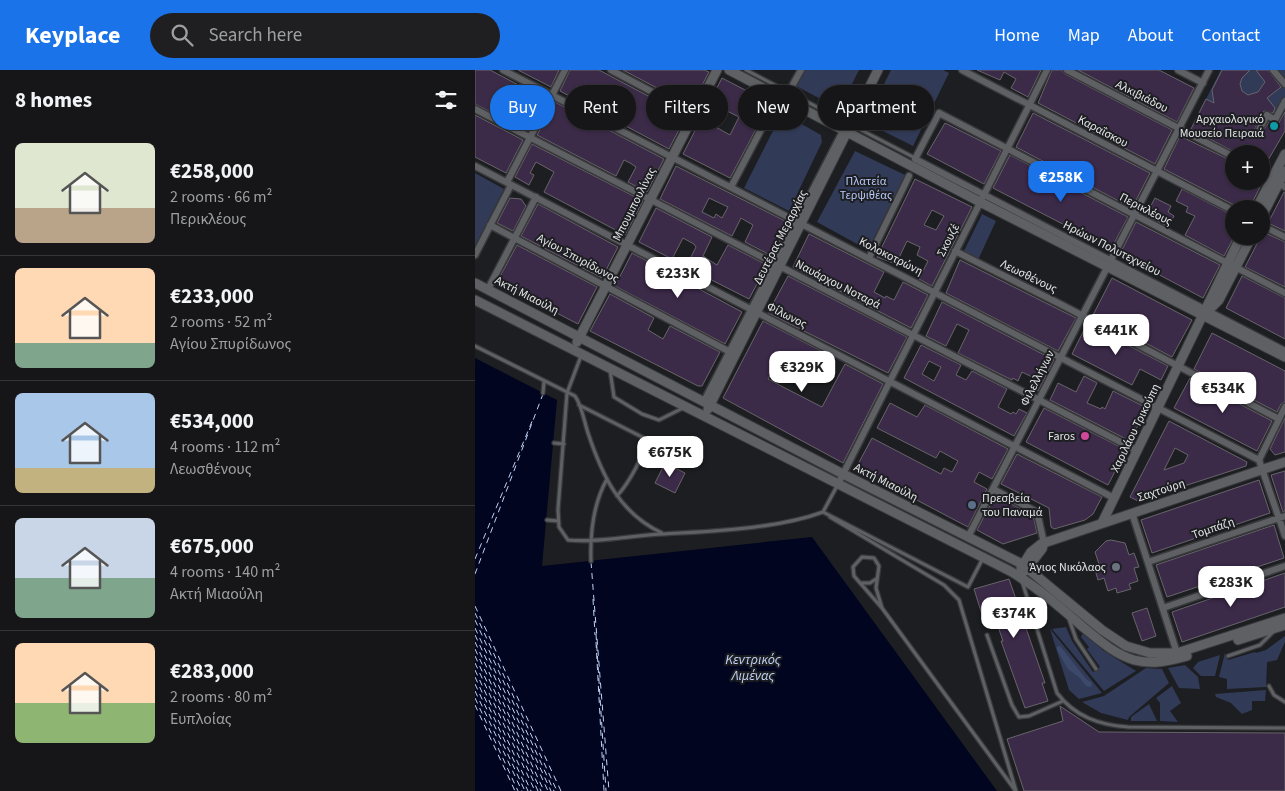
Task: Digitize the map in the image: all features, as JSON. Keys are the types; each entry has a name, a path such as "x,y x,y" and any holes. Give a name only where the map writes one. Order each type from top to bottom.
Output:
{"main road":[{"name":"Μπουμπουλίνας","path":"709,85 717,70"},
{"path":"729,70 818,114"},
{"name":"Δευτέρας Μεραρχίας","path":"870,85 878,70"},
{"name":"Μπουμπουλίνας","path":"573,349 686,130"},
{"name":"Δευτέρας Μεραρχίας","path":"701,414 845,130"},
{"path":"850,130 913,162"},
{"path":"1264,200 1279,182 1285,154"},
{"name":"Ηρώων Πολυτεχνείου","path":"913,162 981,199 1206,313 1285,358"},
{"path":"1270,200 1285,171"},
{"name":"Χαριλάου Τρικούπη","path":"1232,265 1238,245"},
{"name":"Χαριλάου Τρικούπη","path":"1102,523 1206,313 1232,265 1246,245"},
{"name":"Ακτή Μιαούλη","path":"475,283 1025,566 1118,642 1150,653 1177,653 1285,618"},
{"name":"Ακτή Μιαούλη","path":"475,300 1019,576 1106,646 1125,657 1143,662 1175,660 1285,625"},
{"name":"Σαχτούρη","path":"1019,576 1033,549 1044,543 1285,462"}],"street":[{"name":"Κολοκοτρώνη","path":"503,70 532,85"},
{"path":"555,89 565,70"},
{"path":"611,70 646,89"},
{"path":"793,85 801,70"},
{"name":"Καραΐσκου","path":"962,70 1225,206"},
{"name":"Σκουζέ","path":"838,484 1047,70"},
{"name":"Αλκιβιάδου","path":"1067,70 1225,152"},
{"path":"1178,70 1203,83"},
{"name":"Φιλελλήνων","path":"968,537 1209,70"},
{"path":"1273,70 1285,84"},
{"name":"Κολοκοτρώνη","path":"555,97 1061,356 1259,460"},
{"path":"1259,130 1267,115 1275,120 1285,101"},
{"name":"Ναυάρχου Νοταρά","path":"475,109 1137,451"},
{"name":"Περικλέους","path":"913,162 939,113 1285,293"},
{"path":"475,255 534,130"},
{"path":"732,188 761,130"},
{"name":"Φίλωνος","path":"475,166 1114,498"},
{"path":"869,258 909,176"},
{"path":"488,289 536,198"},
{"name":"Αγίου Σπυρίδωνος","path":"490,225 733,353"},
{"path":"1270,230 1285,237"},
{"name":"Λεωσθένους","path":"955,251 1279,419"},
{"name":"Ηρώων Πολυτεχνείου","path":"1206,313 1285,351"},
{"path":"1285,407 1259,460 1282,517 1285,536"},
{"path":"993,489 1037,512 1044,543"},
{"path":"1132,513 1177,653"},
{"name":"Τομπάζη","path":"1148,562 1282,517"},
{"path":"1163,608 1285,566"}],"lane":[{"path":"746,70 818,112"},
{"path":"732,188 752,149"},
{"path":"475,346 575,396 599,464 617,496 629,512 643,523 664,534"},
{"path":"583,354 567,393 558,521 561,531 569,540 590,542 803,520 823,512 838,484"},
{"path":"609,367 614,397 642,414 659,420 686,407"},
{"path":"543,393 544,382"},
{"path":"579,405 640,436 645,441 642,454 627,485 617,496"},
{"path":"554,443 564,444"},
{"path":"591,561 591,525 602,487 607,479"},
{"path":"823,512 968,587 983,558"},
{"path":"823,512 839,525 944,586 959,600 1016,791"},
{"path":"547,520 558,521"},
{"path":"882,608 877,594 877,578 880,570 877,562 870,556 861,557 855,563 853,572 882,608 1016,791"},
{"path":"1019,576 1057,693 1084,717 1105,725 1128,728 1285,728"},
{"path":"861,583 870,583 877,578"},
{"path":"1027,598 1029,589 1033,586"},
{"path":"1065,612 1076,639 1097,669"},
{"path":"1228,656 1263,643 1275,628"},
{"path":"987,635 1012,705 1019,717 1029,716 1063,700"},
{"path":"1269,686 1274,695 1285,702"}],"green space":[{"path":"805,70 859,70 852,85 818,85 818,98 808,92 808,85 797,85"},
{"path":"891,70 943,70 949,73 934,103 934,85 884,85"},
{"path":"1221,70 1285,70 1285,106 1276,122 1267,117 1261,130 1206,99"},
{"name":"Πλατεία Τερψιθέας","path":"808,128 821,135 822,142 789,211 744,188 773,130 808,130"},
{"path":"881,130 921,130 913,146"},
{"name":"Πλατεία Τερψιθέας","path":"855,151 905,175 868,250 817,222"},
{"path":"475,173 504,189 475,246"},
{"path":"982,214 996,221 978,260 963,253"},
{"path":"1066,627 1072,641 1093,672 1100,667 1081,637 1083,633 1104,651 1136,671 1104,691 1052,629"},
{"path":"1050,629 1102,693 1079,699 1069,690"},
{"path":"1285,636 1285,642 1277,660 1267,662 1266,687 1227,689 1227,679 1219,677 1225,653 1228,660 1256,653 1266,650"},
{"path":"1220,655 1215,676 1201,676 1193,668 1198,662"},
{"path":"1185,665 1198,677 1200,689 1179,688 1168,668"},
{"path":"1146,668 1162,669 1169,683 1129,717 1128,720 1101,713 1082,702 1104,696"},
{"path":"1172,686 1181,703 1170,711 1178,722 1160,721 1160,703 1156,698"},
{"path":"1266,690 1265,701 1252,701 1252,710 1242,714 1231,703 1216,697 1215,694"},
{"path":"1149,704 1157,721 1131,721 1131,717"}],"shaded area":[{"path":"1060,646 1086,679 1092,683 1091,687 1086,686 1080,678 1068,669 1057,650 1057,647"}],"water":[{"name":"Κεντρικός Λιμένας","path":"475,358 557,400 542,566 812,537 997,791 475,791"}],"building":[{"path":"475,70 490,70 518,85 490,85 490,112 475,104"},
{"path":"518,70 559,70 552,85 547,85"},
{"path":"570,70 599,70 627,85 565,85 565,94 560,91"},
{"path":"623,70 704,70 709,72 702,85 651,85"},
{"path":"977,70 1041,70 1028,97 1011,88 1016,79 1004,72 1000,80"},
{"path":"1052,70 1062,70 1065,74 1172,130 1155,164 1038,103"},
{"path":"1078,70 1159,70 1194,88 1177,122"},
{"path":"1222,70 1250,70 1242,78 1240,84 1242,91 1248,95 1258,92 1265,82 1256,70 1268,70 1281,87 1267,98 1275,108 1273,113 1264,111 1254,130 1256,134 1261,134 1269,122 1278,124 1285,112 1285,131 1270,157 1270,145 1225,145 1225,147 1191,129 1206,99 1214,103 1212,90"},
{"path":"722,78 738,86 738,116 728,112 728,85 718,85"},
{"path":"636,90 646,95 646,130 679,130 669,149 633,130 636,130"},
{"path":"555,102 565,107 565,130 609,130 664,159 647,192 628,182 636,167 630,163 624,160 616,176 537,135 540,130 555,130"},
{"path":"1033,113 1150,173 1132,208 1016,147"},
{"path":"475,115 490,123 490,130 504,130 523,140 506,173 475,157"},
{"path":"738,119 738,130 756,130 730,178 683,154 695,130 721,130 730,135"},
{"path":"945,123 1001,151 984,184 927,154"},
{"path":"1180,136 1225,158 1225,190 1258,190 1254,200 1225,200 1164,169"},
{"path":"532,144 643,201 625,235 544,192 554,172 536,162 530,173 534,175 529,185 515,177"},
{"path":"1010,155 1031,166 1029,171 1047,180 1049,176 1128,217 1111,249 993,188"},
{"path":"676,166 789,223 772,256 745,242 753,225 741,218 732,236 660,199","holes":["709,198 728,207 722,218 716,214 714,218 702,212"]},
{"path":"915,179 972,207 932,286 919,279 928,261 917,255 920,247 907,241 896,264 877,257","holes":["932,210 944,216 936,230 924,225"]},
{"path":"1182,189 1225,211 1225,245 1230,245 1224,256 1185,235 1195,216 1186,212 1188,207 1176,201"},
{"path":"1285,192 1285,231 1270,224 1270,219"},
{"path":"510,198 521,199 526,206 513,231 497,223"},
{"path":"1155,198 1171,206 1168,212 1174,216 1168,227 1146,215"},
{"path":"538,204 618,247 602,278 521,236"},
{"path":"656,208 712,237 703,256 717,265 728,245 767,265 749,299 686,267 696,247 683,238 672,259 639,242"},
{"path":"1136,222 1220,265 1203,298 1120,254"},
{"path":"809,234 884,272 874,292 885,298 886,296 894,300 903,282 928,295 911,328 793,267"},
{"path":"1270,235 1285,242 1285,287 1245,267 1256,245 1270,245"},
{"path":"517,245 597,287 578,324 497,282"},
{"path":"632,253 742,312 725,344 615,286"},
{"path":"960,260 1076,318 1058,351 946,293"},
{"path":"788,276 907,337 888,373 768,313"},
{"path":"1242,276 1285,298 1285,339 1226,308"},
{"path":"1112,278 1192,320 1172,357 1093,315"},
{"path":"610,294 654,318 648,330 663,339 670,326 720,352 702,386 698,386 590,331"},
{"path":"942,302 1054,360 1038,391 1030,387 1034,378 1022,372 1018,381 1013,378 1012,380 958,353 969,330 957,324 946,346 926,336"},
{"path":"763,321 833,357 821,379 807,372 803,380 776,365 768,379 783,387 822,407 845,364 883,384 843,463 723,398"},
{"path":"1087,324 1168,366 1161,380 1140,369 1132,385 1072,354"},
{"path":"1212,333 1285,371 1285,402 1281,404 1277,412 1194,369"},
{"path":"921,345 961,365 956,375 966,380 972,371 1007,389 998,407 1011,414 1013,412 1016,414 1019,409 1027,413 1014,436 904,378","holes":["929,361 941,367 934,381 922,374"]},
{"path":"1084,376 1097,383 1087,403 1105,409 1113,391 1147,408 1130,441 1050,400 1058,383 1076,392"},
{"path":"1190,378 1272,421 1257,451 1174,408"},
{"path":"890,403 917,417 925,405 1008,449 992,479 979,472 974,482 987,489 968,527 856,468 872,438 941,474 944,468 952,472 958,461 940,451 936,458 877,428"},
{"path":"1044,408 1126,450 1108,485 1026,442"},
{"path":"1285,418 1285,452 1275,455 1270,449"},
{"path":"1169,421 1247,462 1246,466 1138,501 1130,497","holes":["1175,448 1188,455 1184,463 1164,470"]},
{"path":"1017,454 1102,497 1093,514 1085,520 1054,529 1051,527 1049,508 1001,484"},
{"path":"665,463 685,473 675,493 655,483"},
{"path":"1285,471 1285,511 1283,512 1271,475"},
{"path":"1259,480 1270,513 1152,553 1141,520"},
{"path":"995,496 1033,515 1037,533 1003,544 977,530"},
{"path":"1274,525 1284,558 1167,597 1156,565"},
{"name":"Άγιος Νικόλαος","path":"1111,540 1125,543 1129,555 1134,553 1139,567 1134,568 1138,581 1129,584 1131,589 1117,593 1116,588 1108,591 1104,578 1098,580 1094,566 1099,564 1095,552 1106,541"},
{"path":"1285,573 1285,607 1182,642 1172,612"},
{"path":"1009,579 1045,683 1042,683 1048,701 1025,708 1001,641 1003,641 995,618 984,621 974,589"},
{"path":"1147,608 1156,636 1142,641 1132,613"},
{"path":"1060,706 1099,732 1285,733 1285,791 1024,791 1007,739 1063,721"}],"ferry route":[{"path":"475,574 543,394"},
{"path":"475,559 533,419"},
{"path":"591,562 609,791"},
{"path":"593,599 595,635"},
{"path":"475,606 561,791"},
{"path":"475,613 557,791"},
{"path":"475,620 554,791"},
{"path":"475,628 551,791"},
{"path":"596,634 606,791"},
{"path":"475,635 548,791"},
{"path":"475,642 544,791"},
{"path":"596,642 604,791"},
{"path":"475,649 541,791"},
{"path":"475,656 538,791"},
{"path":"475,663 535,791"},
{"path":"475,670 531,791"},
{"path":"475,677 528,791"},
{"path":"475,684 525,791"},
{"path":"475,691 522,791"},
{"path":"475,698 518,791"},
{"path":"475,705 515,791"}],"place":[{"name":"Αρχαιολογικό Μουσείο Πειραιά","path":"1274,126"},
{"name":"Faros","path":"1085,436"},
{"name":"Πρεσβεία του Παναμά","path":"972,505"},
{"name":"Άγιος Νικόλαος","path":"1116,567"}]}
